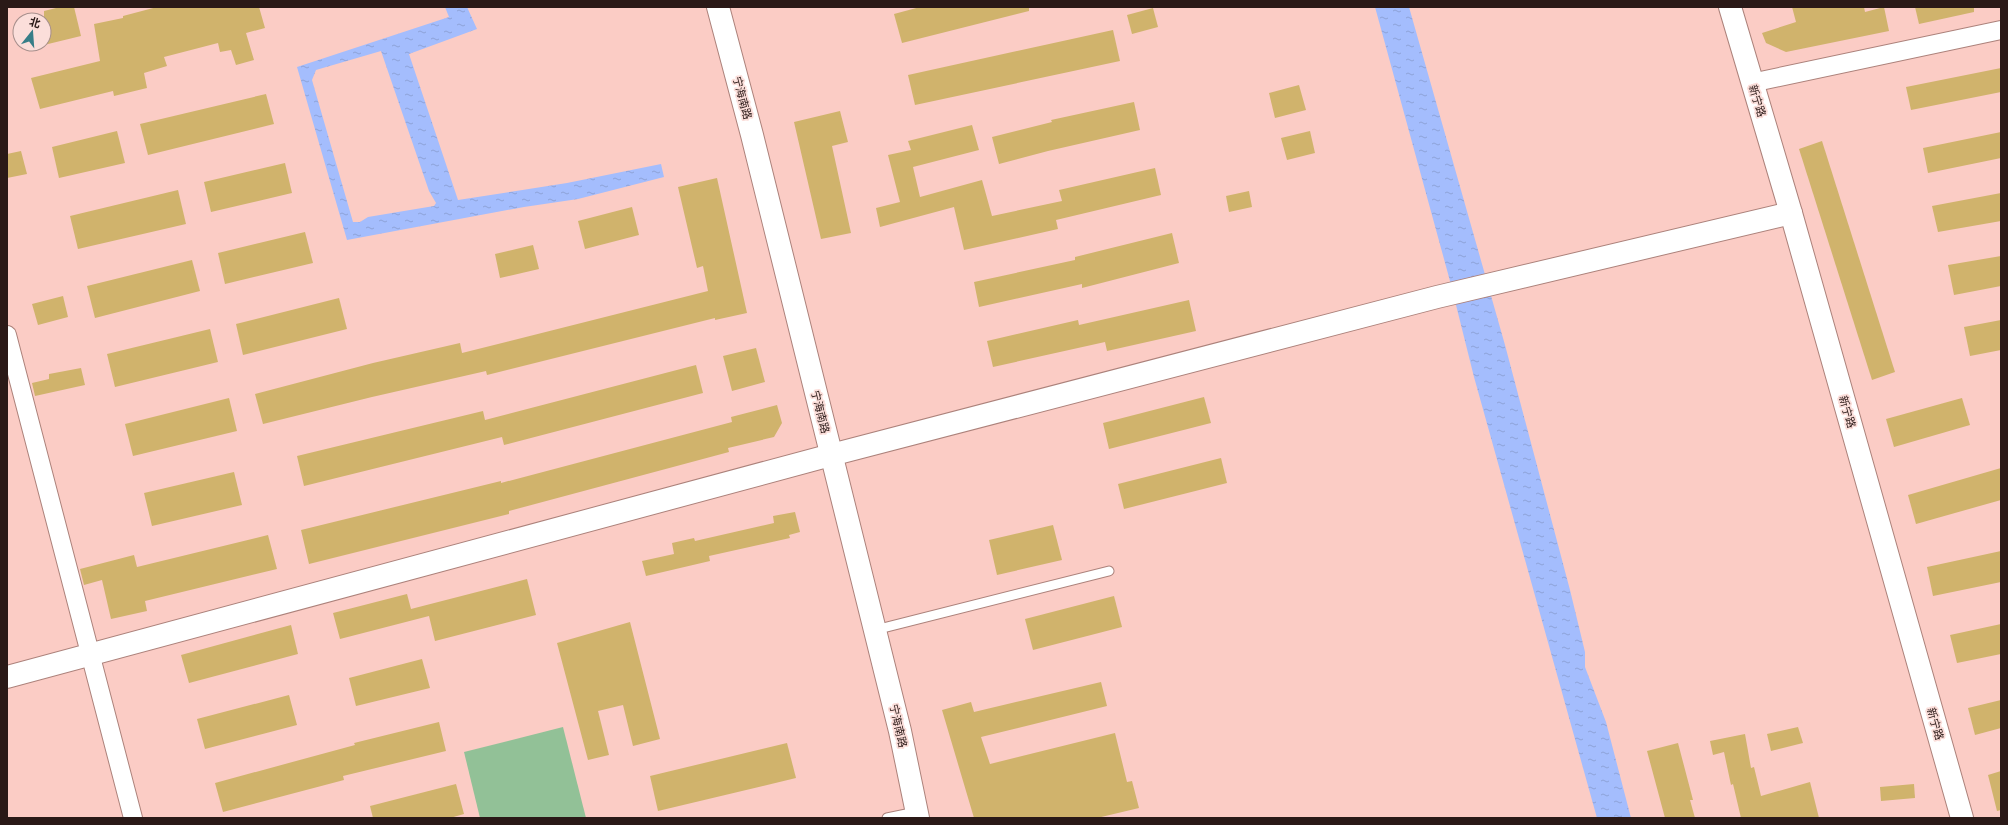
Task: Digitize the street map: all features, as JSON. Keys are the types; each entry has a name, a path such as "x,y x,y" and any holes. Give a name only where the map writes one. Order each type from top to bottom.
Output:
{"street":[{"name":"宁海南路","path":"718,7 900,731 917,815"},
{"name":"新宁路","path":"1730,7 1751,83 1791,213 1962,818"},
{"path":"1751,83 2001,30"},
{"path":"7,677 831,455 1445,295 1791,213"},
{"path":"7,334 133,818"}],"lane":[{"path":"875,630 1109,571"},
{"path":"887,818 917,815"}],"green space":[{"path":"563,727 586,818 480,818 464,752"}],"water":[{"path":"445,7 467,7 477,29 409,54 458,200 567,183 661,164 664,177 578,199 524,207 347,240 297,67 449,17","holes":["381,51 429,191 436,203 434,206 368,217 360,222 353,222 312,80 316,70"]},
{"path":"1375,7 1409,7 1505,345 1570,590 1585,652 1585,667 1606,722 1631,818 1597,818 1474,377 1450,281"}],"building":[{"path":"60,7 74,7 81,36 52,43 52,12 44,11"},
{"path":"157,7 259,7 265,28 246,33 254,60 236,65 231,50 220,52 218,43 164,57 167,66 144,73 147,88 114,96 113,91 40,109 31,78 100,61 94,24 123,18 123,16"},
{"path":"920,7 1029,7 1029,11 902,43 894,14"},
{"path":"1792,7 1864,7 1865,12 1884,7 1889,31 1786,52 1766,43 1762,33 1796,22"},
{"path":"1915,7 1974,7 1974,12 1919,24"},
{"path":"1153,8 1158,27 1132,34 1127,15"},
{"path":"1113,30 1120,61 915,105 908,75"},
{"path":"2001,68 2001,92 1911,110 1906,87"},
{"path":"1299,85 1306,110 1275,118 1269,93"},
{"path":"266,94 274,124 148,155 140,124"},
{"path":"1134,102 1140,130 999,164 992,137 1052,122 1051,120"},
{"path":"840,111 848,142 832,146 851,233 821,239 794,122"},
{"path":"972,125 979,150 913,167 920,197 982,180 992,216 1062,201 1059,190 1155,168 1161,195 1056,220 1058,229 964,250 954,207 880,227 876,208 900,202 888,155 911,150 908,141"},
{"path":"117,131 125,163 59,178 52,147"},
{"path":"1310,131 1315,153 1287,160 1281,138"},
{"path":"2001,132 2001,158 1928,173 1923,148"},
{"path":"1822,141 1895,372 1872,380 1799,149"},
{"path":"21,151 27,174 7,178 7,154"},
{"path":"285,163 292,193 211,212 204,182"},
{"path":"717,178 747,313 715,320 715,318 487,375 486,371 263,424 255,394 373,363 460,343 462,353 708,291 703,266 697,268 678,187"},
{"path":"178,190 186,224 78,249 70,216"},
{"path":"1249,191 1252,207 1229,212 1226,196"},
{"path":"2001,193 2001,221 1938,232 1932,206"},
{"path":"632,207 639,235 585,249 578,221"},
{"path":"305,232 313,263 225,284 218,253"},
{"path":"1172,233 1179,263 1082,288 1082,284 979,307 974,282 1075,260 1075,257"},
{"path":"533,245 539,269 500,278 495,254"},
{"path":"2001,256 2001,286 1954,295 1948,265"},
{"path":"192,260 200,291 95,318 87,286"},
{"path":"63,296 68,317 38,325 32,304"},
{"path":"339,298 347,329 243,355 236,324"},
{"path":"1189,300 1196,331 1107,351 1105,342 993,367 987,341 1078,320 1079,325"},
{"path":"2001,320 2001,350 1970,356 1964,327"},
{"path":"210,329 218,362 115,387 107,354"},
{"path":"756,348 765,382 732,391 723,356"},
{"path":"696,365 703,393 504,445 502,437 304,486 297,456 483,411 485,420"},
{"path":"81,368 85,385 35,396 32,383 49,379 49,374"},
{"path":"1204,397 1211,423 1109,449 1103,423"},
{"path":"229,398 237,431 133,456 125,424"},
{"path":"1962,398 1970,425 1894,447 1886,419"},
{"path":"777,405 782,423 774,437 728,448 729,452 509,511 509,514 309,564 301,530 501,481 501,483 732,422 731,417"},
{"path":"1221,458 1227,483 1124,509 1118,484"},
{"path":"2001,468 2001,500 1916,524 1908,495"},
{"path":"234,472 242,505 152,526 144,493"},
{"path":"795,512 800,532 789,535 790,538 709,556 710,561 646,576 642,561 674,554 672,543 694,538 695,541 774,523 773,516"},
{"path":"1053,525 1062,560 997,575 989,540"},
{"path":"268,535 277,569 145,601 147,611 111,619 102,580 84,585 80,569 134,555 137,567"},
{"path":"2001,551 2001,582 1933,596 1927,567"},
{"path":"527,579 536,615 435,641 429,616 340,639 333,613 407,594 411,609"},
{"path":"1114,596 1122,627 1033,650 1025,619"},
{"path":"630,622 660,739 633,746 623,705 598,711 609,755 588,760 557,643"},
{"path":"2001,624 2001,654 1957,663 1950,635"},
{"path":"291,625 298,654 189,683 181,655"},
{"path":"422,659 430,688 356,706 349,678"},
{"path":"1101,682 1107,706 981,737 990,764 1115,733 1127,782 1132,781 1139,808 1097,818 974,818 942,710 971,702 974,712"},
{"path":"289,695 297,725 205,749 197,719"},
{"path":"2001,700 2001,728 1975,735 1968,708"},
{"path":"439,722 446,751 343,776 344,780 223,812 215,783 355,745 354,743"},
{"path":"1798,727 1803,743 1771,751 1767,734"},
{"path":"1745,734 1751,768 1754,767 1761,796 1810,782 1819,818 1741,818 1733,784 1731,785 1724,752 1713,755 1710,741"},
{"path":"787,743 796,778 658,811 650,776"},
{"path":"1678,743 1693,800 1690,800 1695,818 1665,818 1647,751"},
{"path":"2001,771 2001,810 1997,811 1988,775"},
{"path":"456,784 464,814 450,818 373,818 370,806"},
{"path":"1914,784 1915,798 1881,801 1880,787"}]}
